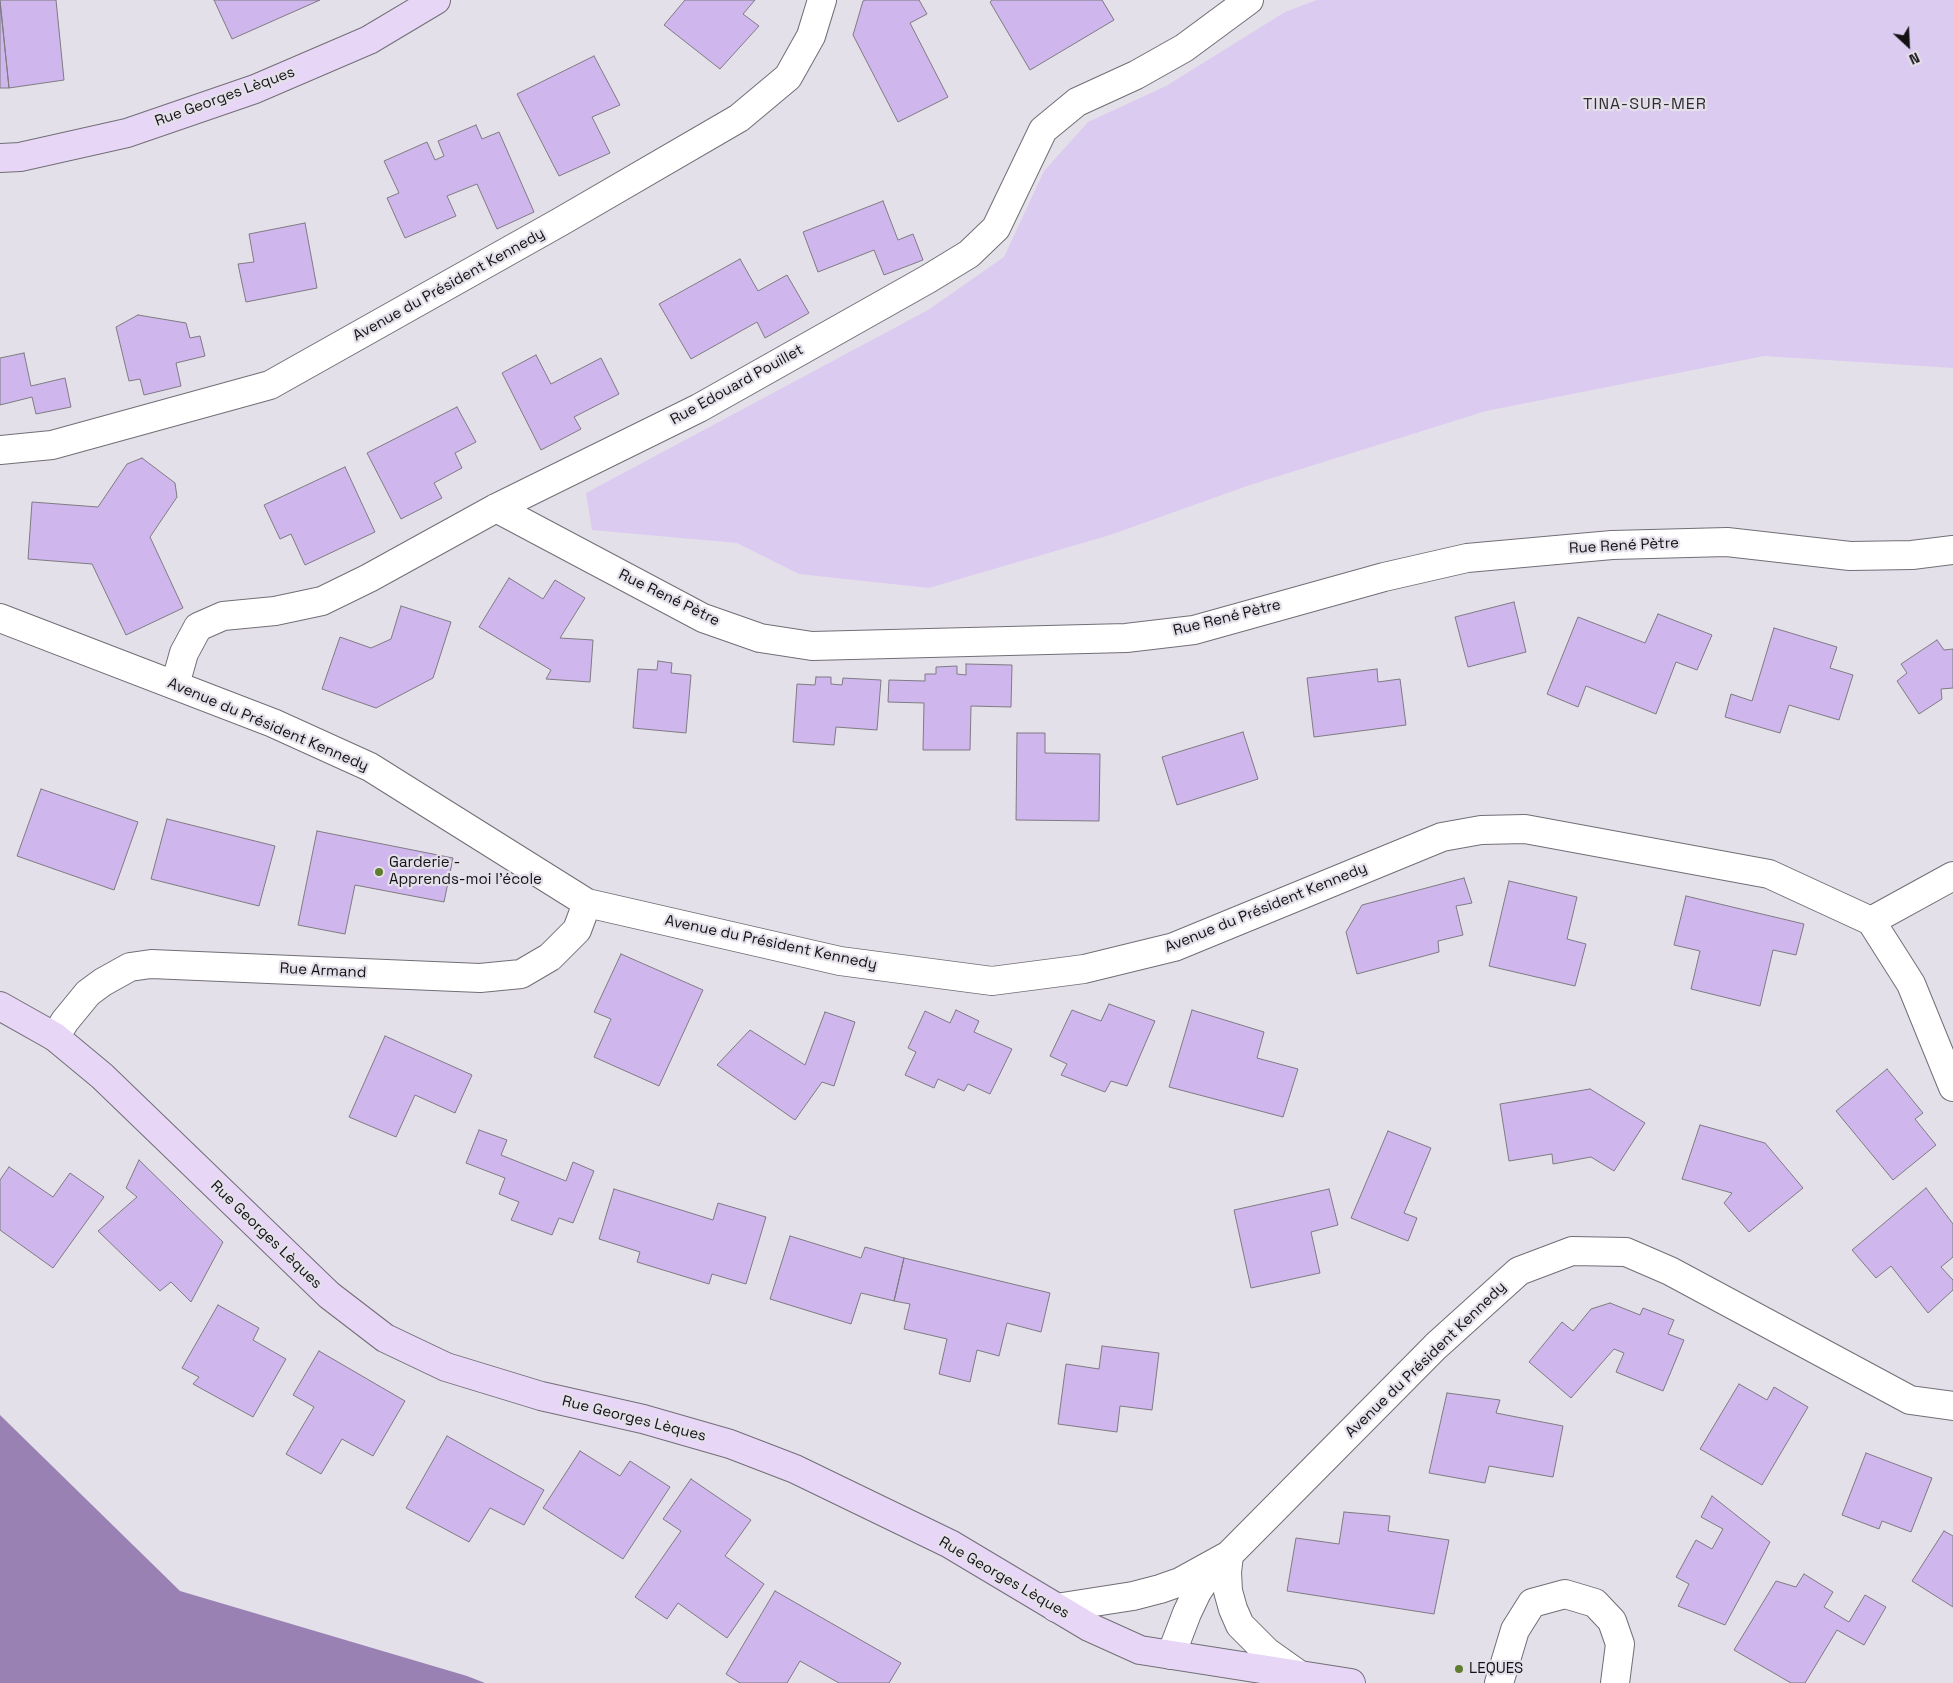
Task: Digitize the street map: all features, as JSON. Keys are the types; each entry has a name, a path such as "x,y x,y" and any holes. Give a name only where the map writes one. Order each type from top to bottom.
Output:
{"main road":[{"name":"Rue Georges Lèques","path":"0,158 20,157 127,133 255,89 369,40 436,0"},
{"name":"Rue Georges Lèques","path":"0,1006 55,1036 102,1076 329,1296 385,1338 446,1367 541,1396 653,1422 730,1444 795,1470 950,1544 1089,1627 1140,1650 1351,1683"}],"street":[{"name":"Avenue du Président Kennedy","path":"0,450 52,446 270,385 568,218 739,118 788,77 811,36 822,0"},
{"name":"Rue Edouard Pouillet","path":"175,685 184,652 198,627 223,616 275,612 322,601 369,578 496,508 699,408 928,279 968,254 996,228 1043,130 1077,102 1136,75 1184,48 1249,0"},
{"name":"Rue René Pètre","path":"496,508 703,618 760,638 812,646 1126,638 1165,634 1194,630 1384,577 1467,558 1612,545 1727,542 1850,556 1912,555 1953,550"},
{"name":"Avenue du Président Kennedy","path":"0,618 273,723 370,767 587,903 840,960 992,981 1084,969 1174,947 1442,837 1480,830 1525,829 1769,874 1871,921"},
{"path":"1953,876 1871,921 1911,984 1953,1087"},
{"name":"Rue Armand","path":"55,1036 88,993 130,967 151,964 480,978 520,974 550,957 577,930 587,903"},
{"name":"Avenue du Président Kennedy","path":"1171,1655 1197,1592 1207,1577 1229,1554 1436,1346 1484,1301 1519,1272 1572,1251 1626,1252 1670,1271 1910,1400 1953,1406"},
{"path":"1056,1608 1132,1596 1160,1589 1180,1582 1229,1554"},
{"path":"1229,1554 1227,1572 1228,1591 1240,1625 1267,1652 1298,1674"},
{"path":"1499,1683 1515,1630 1532,1603 1565,1594 1595,1603 1612,1621 1620,1644 1615,1683"}],"shaded area":[{"path":"1317,0 1953,0 1953,368 1764,356 1486,411 1247,486 1110,535 929,588 799,574 737,543 592,530 586,493 928,310 1004,257 1044,171 1088,122 1166,86 1285,12"},
{"path":"0,1415 180,1591 467,1676 485,1683 0,1683"}],"building":[{"path":"0,0 56,0 64,80 9,88"},
{"path":"214,0 320,0 232,39"},
{"path":"685,0 755,0 743,14 759,26 720,69 664,25"},
{"path":"919,0 927,14 910,23 948,97 898,122 853,35 863,1"},
{"path":"992,0 1102,0 1114,20 1030,70 990,2"},
{"path":"0,2 9,88 0,88"},
{"path":"594,56 620,105 592,117 610,153 559,176 517,94"},
{"path":"476,125 482,139 499,132 534,212 497,229 477,184 447,196 456,216 405,238 387,198 399,193 384,161 427,142 435,160 444,156 438,141"},
{"path":"883,201 898,240 913,234 923,260 884,275 874,250 818,272 803,232"},
{"path":"305,223 317,288 246,302 238,264 254,262 249,234"},
{"path":"740,259 758,291 787,275 809,313 765,338 757,322 691,359 659,304"},
{"path":"138,315 186,323 190,338 200,336 205,356 176,363 181,386 144,395 140,379 129,381 116,327"},
{"path":"24,353 31,386 65,378 71,407 36,414 32,397 0,405 0,358"},
{"path":"536,355 551,384 601,358 619,394 574,417 581,429 541,450 502,373"},
{"path":"457,407 476,442 455,453 462,468 434,483 442,498 401,519 367,453"},
{"path":"142,458 175,483 177,497 150,537 183,608 126,635 92,564 28,559 32,502 98,507 127,464"},
{"path":"345,467 375,532 305,565 291,534 280,539 264,505"},
{"path":"509,578 543,599 555,580 585,598 560,638 593,640 590,682 546,679 551,670 479,627"},
{"path":"1514,602 1526,652 1468,667 1455,617"},
{"path":"401,606 451,622 433,678 376,708 322,689 340,637 371,648 391,639"},
{"path":"1658,614 1712,635 1697,670 1676,662 1656,714 1586,686 1578,707 1547,694 1578,617 1645,643"},
{"path":"1774,628 1837,647 1830,668 1853,675 1839,720 1789,705 1780,733 1725,717 1731,694 1752,701"},
{"path":"1937,640 1944,650 1953,649 1953,688 1941,689 1942,699 1919,714 1897,681 1907,673 1901,664"},
{"path":"658,661 672,663 671,673 691,675 686,733 633,728 638,669 657,670"},
{"path":"966,664 1012,665 1011,707 971,706 970,750 923,750 924,703 888,702 889,680 925,681 925,674 936,674 936,667 957,666 957,674 966,675"},
{"path":"1377,669 1378,682 1400,679 1406,725 1314,737 1307,678"},
{"path":"816,677 831,677 831,684 842,685 843,678 881,680 877,730 836,727 834,745 793,742 797,684 815,685"},
{"path":"1243,732 1258,779 1177,805 1162,757"},
{"path":"1017,733 1045,733 1045,753 1100,754 1099,821 1016,820"},
{"path":"41,789 138,822 114,890 17,856"},
{"path":"167,819 275,846 259,906 151,879"},
{"name":"Garderie - Apprends-moi l'école","path":"317,831 453,858 444,902 355,885 345,934 298,925"},
{"path":"1464,878 1472,903 1456,906 1463,935 1438,941 1439,952 1357,974 1346,932 1362,905"},
{"path":"1509,881 1577,897 1567,939 1586,944 1575,986 1489,966"},
{"path":"1686,896 1804,924 1796,955 1773,950 1760,1006 1691,989 1700,951 1674,945"},
{"path":"621,954 703,990 659,1086 594,1057 611,1019 594,1012"},
{"path":"1109,1004 1155,1021 1127,1086 1111,1081 1105,1092 1061,1075 1067,1064 1050,1056 1072,1010 1101,1021"},
{"path":"956,1010 979,1021 974,1032 1012,1049 990,1094 968,1084 964,1091 938,1079 934,1088 905,1075 916,1052 908,1048 925,1011 950,1023"},
{"path":"1192,1010 1264,1032 1257,1058 1298,1069 1283,1117 1169,1087"},
{"path":"825,1012 855,1022 834,1086 822,1082 795,1120 717,1065 750,1030 805,1065"},
{"path":"385,1036 472,1075 455,1113 415,1095 396,1137 349,1117"},
{"path":"1887,1069 1923,1113 1915,1119 1936,1145 1893,1180 1836,1111"},
{"path":"1590,1089 1645,1123 1614,1171 1591,1157 1553,1164 1552,1154 1509,1161 1500,1104"},
{"path":"1700,1125 1765,1143 1803,1188 1749,1232 1724,1203 1732,1193 1682,1179"},
{"path":"479,1130 507,1140 501,1155 566,1181 573,1162 594,1171 573,1223 559,1218 552,1235 511,1220 519,1202 499,1194 505,1178 466,1163"},
{"path":"1388,1131 1431,1148 1404,1213 1417,1218 1408,1241 1351,1218"},
{"path":"139,1160 223,1242 191,1302 171,1282 160,1291 98,1231 137,1197 126,1188"},
{"path":"9,1167 53,1197 70,1173 104,1197 53,1268 0,1230 0,1180"},
{"path":"1926,1188 1953,1224 1953,1257 1941,1267 1953,1280 1953,1290 1928,1313 1891,1266 1876,1278 1852,1250"},
{"path":"614,1189 713,1220 718,1203 766,1217 746,1284 712,1274 709,1284 637,1262 640,1252 599,1239"},
{"path":"1329,1189 1338,1225 1311,1232 1320,1273 1251,1288 1234,1210"},
{"path":"790,1236 861,1258 865,1247 904,1258 894,1301 861,1293 851,1324 770,1299"},
{"path":"904,1258 1050,1293 1041,1332 1007,1323 999,1356 977,1350 970,1382 939,1374 947,1339 904,1329 910,1304 894,1301"},
{"path":"1610,1303 1640,1315 1643,1308 1674,1320 1668,1334 1684,1340 1663,1391 1616,1372 1624,1353 1614,1349 1571,1398 1529,1362 1562,1322 1573,1331 1591,1309"},
{"path":"218,1305 259,1328 253,1340 286,1359 253,1417 193,1384 199,1377 182,1368"},
{"path":"1102,1346 1159,1353 1152,1410 1120,1406 1117,1432 1058,1424 1066,1364 1099,1369"},
{"path":"319,1351 405,1401 373,1456 342,1439 321,1474 286,1454 314,1407 293,1395"},
{"path":"1739,1384 1767,1400 1774,1387 1808,1407 1762,1485 1700,1449"},
{"path":"1447,1393 1500,1400 1496,1413 1563,1426 1553,1477 1489,1466 1485,1483 1429,1473"},
{"path":"447,1436 544,1490 524,1525 490,1508 469,1542 406,1508"},
{"path":"580,1451 620,1476 630,1461 670,1487 623,1559 543,1508"},
{"path":"1866,1453 1932,1478 1911,1532 1882,1521 1879,1529 1842,1515"},
{"path":"691,1479 751,1520 725,1556 764,1584 727,1638 678,1603 667,1619 635,1597 681,1531 663,1519"},
{"path":"1712,1496 1770,1542 1725,1625 1678,1606 1689,1584 1676,1577 1696,1540 1712,1549 1723,1529 1701,1517"},
{"path":"1344,1512 1390,1516 1388,1531 1449,1540 1434,1614 1287,1591 1296,1538 1339,1544"},
{"path":"1944,1531 1953,1536 1953,1607 1912,1581"},
{"path":"1804,1574 1833,1592 1824,1607 1849,1622 1865,1595 1886,1607 1864,1645 1837,1630 1805,1683 1791,1683 1734,1650 1776,1581 1796,1587"},
{"path":"775,1591 901,1663 889,1683 839,1683 800,1661 787,1683 740,1683 726,1674"}],"place":[{"name":"Garderie - Apprends-moi l'école","path":"379,872"},
{"name":"LEQUES","path":"1459,1669"}],"district":[{"name":"TINA-SUR-MER","path":"1645,105"}]}
